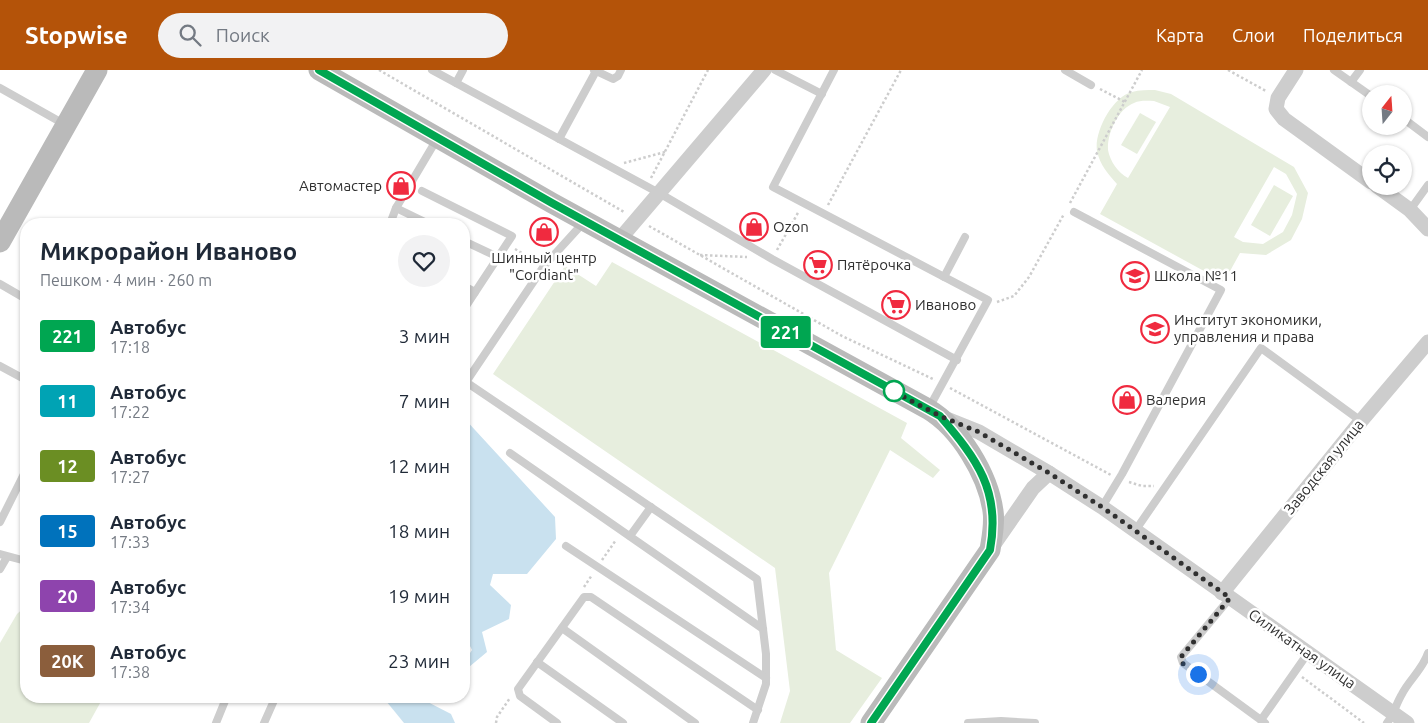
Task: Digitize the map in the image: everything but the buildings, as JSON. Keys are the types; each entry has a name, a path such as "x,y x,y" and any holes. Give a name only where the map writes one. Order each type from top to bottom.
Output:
{"street":[{"path":"0,242 97,70"},
{"path":"619,240 636,219 653,190 764,70"},
{"path":"1296,70 1278,98 1276,109 1284,119 1362,175"},
{"path":"333,73 438,138 934,413 962,442 980,470 989,492 994,513 994,530 990,550"},
{"path":"1389,195 1410,210 1428,229"},
{"name":"Заводская улица","path":"1226,596 1360,421 1428,342"},
{"name":"Силикатная улица","path":"934,413 979,432 1102,507 1308,653 1391,718 1407,723"},
{"path":"871,723 1033,488 1049,473"}],"lane":[{"path":"432,70 653,190 772,259 956,360"},
{"path":"456,83 463,70"},
{"path":"559,139 595,71 613,79 622,70"},
{"path":"775,70 822,94"},
{"path":"834,70 773,187 988,300 943,384 934,413"},
{"path":"1065,70 1091,84"},
{"path":"1334,70 1362,90"},
{"path":"1351,82 1360,70"},
{"path":"0,88 66,125"},
{"path":"1412,125 1428,137"},
{"path":"392,218 396,208 438,138"},
{"path":"1410,210 1428,185"},
{"path":"422,191 512,236 470,300"},
{"path":"396,208 417,218"},
{"path":"1074,212 1221,290 1102,507"},
{"path":"470,375 544,266 585,221"},
{"path":"944,277 965,237"},
{"path":"470,244 498,257"},
{"path":"0,284 20,296"},
{"path":"470,289 475,292"},
{"path":"1134,530 1261,348 1360,421"},
{"path":"0,366 20,377"},
{"path":"470,385 757,579 766,654 766,684 753,723"},
{"path":"510,453 763,629"},
{"path":"0,522 20,482"},
{"path":"630,536 651,507"},
{"path":"566,546 766,678"},
{"path":"0,569 4,555 20,559"},
{"path":"1226,596 1181,657 1182,663 1263,722 1308,653"},
{"path":"557,723 520,696 518,689 584,597 591,597 758,710"},
{"path":"562,628 695,723"},
{"path":"1391,718 1402,693 1425,662 1428,654"},
{"path":"537,662 623,723"},
{"path":"216,723 224,703"},
{"path":"264,723 273,703"},
{"path":"968,723 1001,720 1035,723"}],"path":[{"path":"379,70 842,336 943,384 1119,479 1142,486 1165,486"},
{"path":"653,190 665,152 708,70"},
{"path":"824,213 901,70"},
{"path":"988,300 994,302 1014,296 1029,277 1142,70"},
{"path":"1228,70 1278,98"},
{"path":"1091,84 1124,102"},
{"path":"611,167 665,152"},
{"path":"507,244 544,266"},
{"path":"1295,672 1364,723"},
{"path":"496,723 497,717 518,689"}],"green space":[{"path":"1155,90 1171,94 1294,167 1308,193 1302,219 1291,240 1266,255 1240,253 1224,282 1100,214 1117,184 1102,165 1098,156 1097,143 1101,125 1111,108 1125,95 1135,91","holes":["1139,101 1154,101 1170,107 1128,178 1118,170 1109,154 1109,136 1118,116 1128,106","1274,167 1286,174 1297,194 1292,215 1283,232 1263,244 1243,242 1234,237"]},
{"path":"1140,113 1156,122 1137,154 1121,145"},
{"path":"1274,185 1293,196 1270,236 1251,225"},
{"path":"612,262 907,423 901,438 940,470 933,478 890,450 829,573 836,650 882,678 850,723 780,723 790,691 775,568 493,374 565,266 596,286"},
{"path":"20,611 20,703 100,703 89,723 0,723 0,643"}],"water":[{"path":"470,425 555,517 556,539 527,574 493,574 490,585 511,605 509,619 482,632 487,652 470,666 470,653 472,650 470,646"},
{"path":"388,703 430,703 451,714 455,723 404,723"}],"bus line":[{"name":"221","path":"319,70 552,203 940,416 962,442 980,470 989,492 994,513 994,530 990,550 871,723"}],"place":[{"name":"Автомастер","path":"401,186"},
{"name":"Ozon","path":"754,227"},
{"name":"Шинный центр \"Cordiant\"","path":"544,232"},
{"name":"Пятёрочка","path":"818,265"},
{"name":"Школа №11","path":"1135,276"},
{"name":"Иваново","path":"896,305"},
{"name":"Институт экономики, управления и права","path":"1155,329"},
{"name":"Валерия","path":"1127,400"}],"route":[{"path":"894,391 891,390 940,416 979,432 1049,473 1102,507 1230,598 1181,657 1182,663 1198,674"}]}
